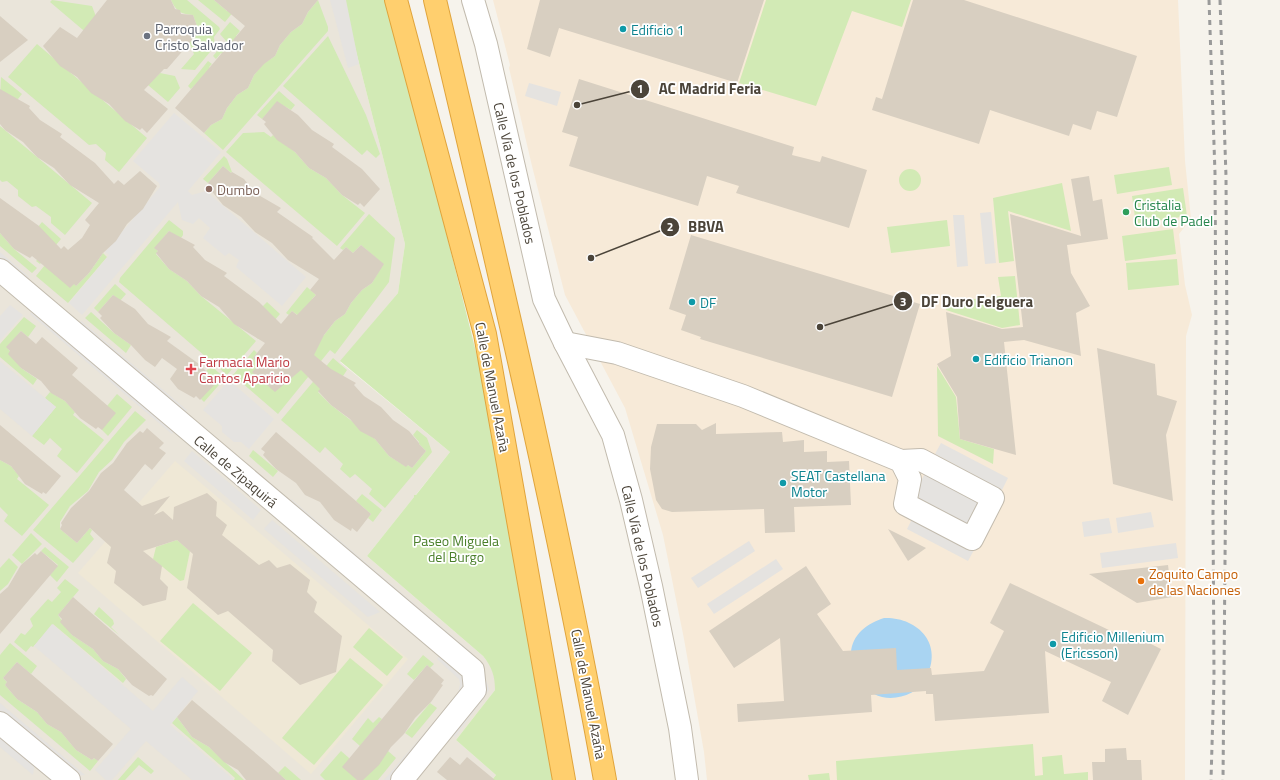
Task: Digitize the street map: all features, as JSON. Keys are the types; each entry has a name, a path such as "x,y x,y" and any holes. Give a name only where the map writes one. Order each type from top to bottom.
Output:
{"highway":[{"name":"Calle de Manuel Azaña","path":"396,0 485,334 564,780"},
{"name":"Calle de Manuel Azaña","path":"435,0 522,372 581,645 605,780"}],"street":[{"name":"Calle Vía de los Poblados","path":"473,0 486,44 544,299 564,343 613,435 632,500 680,728 687,780"},
{"name":"Calle de Zipaquirá","path":"0,270 473,670 475,690 402,780"},
{"path":"564,343 617,353 760,402 901,461"},
{"path":"0,723 69,780"}],"shaded area":[{"path":"0,0 343,0 405,244 398,293 340,362 450,452 367,556 483,656 491,666 495,677 495,690 456,740 496,775 492,780 0,780"},
{"path":"330,0 346,0 359,64 348,68"},
{"path":"493,0 1178,0 1185,161 1191,219 1179,234 1185,285 1192,315 1186,336 1185,780 707,780 704,752 684,639 663,535 625,408 565,295 532,166 509,68 510,65"},
{"path":"529,83 561,92 557,106 525,96"},
{"path":"174,113 221,152 188,191 192,195 206,191 306,277 282,306 236,267 239,260 229,253 225,256 203,238 210,228 199,218 193,224 182,220 178,202 82,315 69,303 109,255 105,252 160,187 159,183 133,161"},
{"path":"991,212 996,263 985,264 980,213"},
{"path":"953,215 964,215 968,266 957,267"},
{"path":"0,252 29,277 26,281 0,260"},
{"path":"10,305 23,315 0,341 0,316"},
{"path":"33,309 175,430 172,434 30,314"},
{"path":"81,321 187,410 183,415 78,326"},
{"path":"0,361 56,407 32,436 0,409"},
{"path":"229,380 274,419 249,449 241,442 234,442 222,432 222,426 203,410"},
{"path":"941,443 1008,478 1002,490 935,454"},
{"path":"192,451 261,510 253,520 184,461"},
{"path":"175,461 408,659 311,774 78,573"},
{"path":"925,473 983,503 970,528 913,497"},
{"path":"291,499 471,652 480,662 489,689 485,697 455,737 451,733 482,694 288,504"},
{"path":"1151,512 1154,527 1118,533 1116,518"},
{"path":"913,517 974,550 968,561 907,529"},
{"path":"1109,518 1112,533 1084,537 1082,522"},
{"path":"272,520 380,612 368,617 264,529"},
{"path":"749,541 755,551 698,588 691,578"},
{"path":"1176,543 1178,558 1102,568 1100,553"},
{"path":"776,559 783,569 714,614 707,604"},
{"path":"52,624 153,711 182,677 198,691 170,725 234,780 192,780 146,741 112,780 106,780 95,770 131,729 34,646"},
{"path":"440,655 462,675 466,687 392,780 384,780 458,694 460,684 459,679 437,659"},
{"path":"0,703 85,775 76,776 0,711"},
{"path":"0,733 35,763 33,775 0,747"}],"green space":[{"path":"52,0 92,6 98,22 142,75 156,77 160,73 175,76 180,88 168,102 50,2"},
{"path":"171,0 187,0 220,29 214,37 215,46 195,70 181,69 194,54 189,43 199,32 193,15 185,14 179,11"},
{"path":"198,0 214,0 227,11 236,0 243,0 225,22"},
{"path":"318,0 328,27 328,31 223,150 204,133 211,125 222,119 227,108 237,95 248,88 254,75 263,64 275,56 280,45 291,32 302,24 308,12"},
{"name":"Paseo Miguela del Burgo","path":"343,0 388,0 492,416 568,780 492,780 496,775 456,740 495,690 494,676 491,668 483,656 367,556 414,497 414,495 416,495 450,452 340,361 398,293 405,244"},
{"path":"766,0 911,0 902,27 852,11 816,106 739,83"},
{"path":"230,22 240,31 236,36 243,43 229,60 221,53 216,59 213,56 226,41 220,34"},
{"path":"328,36 366,115 380,154 376,158 367,150 362,155 283,86"},
{"path":"37,44 147,138 119,172 105,160 106,153 96,144 89,145 8,77"},
{"path":"208,61 212,64 209,67 217,74 195,85 191,89 188,86"},
{"path":"1,77 22,94 18,99 0,97"},
{"path":"279,91 295,105 291,110 277,102 262,119 257,115"},
{"path":"0,126 92,203 65,235 51,223 51,217 36,206 32,207 18,196 18,190 7,181 2,182 0,180"},
{"path":"264,132 271,137 273,135 295,152 309,168 326,178 342,195 365,213 337,246 226,152 243,133"},
{"path":"224,156 227,159 232,172 231,173 223,166 208,183 203,179"},
{"path":"1169,167 1172,185 1117,194 1114,175"},
{"path":"910,169 918,172 921,180 918,188 910,191 902,188 899,180 902,172"},
{"path":"1062,183 1071,231 1008,211 1014,261 999,263 993,198"},
{"path":"1183,188 1187,216 1136,224 1132,196"},
{"path":"369,214 395,238 389,282 335,354 330,350 278,414 233,375 254,350 257,353 253,358 260,364 253,372 324,335 335,321 345,314 351,303 362,290 372,283 383,264 361,245 353,253 346,247 343,250 340,248"},
{"path":"169,220 183,231 183,235 181,238 177,237 169,231 155,248 158,251 156,254 169,269 187,281 201,296 256,341 227,375 119,282 120,278"},
{"path":"947,220 950,246 891,253 887,227"},
{"path":"42,222 61,239 40,264 36,261 52,243 38,227"},
{"path":"1173,229 1176,254 1125,261 1122,236"},
{"path":"0,233 14,249 37,268 32,273 0,246"},
{"path":"103,253 107,257 68,303 36,276 54,254 76,286 89,273"},
{"path":"1177,259 1179,285 1128,290 1126,263"},
{"path":"1015,276 1020,325 1002,328 946,310 947,302 1001,296 998,277"},
{"path":"115,284 126,294 120,301 113,295 98,312 94,308"},
{"path":"307,287 316,295 312,299 314,300 300,317 292,311 289,315 286,313"},
{"path":"267,302 280,314 258,339 254,335 262,307"},
{"path":"91,312 114,333 131,345 126,353 85,318"},
{"path":"24,317 36,326 28,337 21,331 7,347 21,368 37,379 33,385 0,357 0,344"},
{"path":"333,358 347,370 343,376 318,392 331,405 375,439 389,456 405,466 408,465 412,468 426,451 413,435 417,430 427,438 432,452 385,508 369,494 372,489 355,474 350,478 340,469 343,464 325,447 320,453 281,420"},
{"path":"211,366 225,378 204,402 201,399 206,371"},
{"path":"937,366 956,397 960,439 994,449 993,464 938,436"},
{"path":"50,392 65,401 75,412 73,415 104,440 77,473 57,456 62,449 50,438 44,445 32,436 56,407 45,398"},
{"path":"117,394 132,407 108,436 102,430 107,406"},
{"path":"135,411 146,420 124,442 112,460 99,472 88,491 70,506 60,522 60,529 77,543 90,528 92,530 90,534 94,539 73,563 33,530"},
{"path":"253,450 278,471 273,477 249,456"},
{"path":"0,460 11,466 19,476 17,479 49,505 22,536 4,521 8,515 0,507"},
{"path":"362,494 382,510 373,522 368,518 371,514 356,501"},
{"path":"31,533 42,544 22,564 12,555"},
{"path":"177,540 190,551 184,580 180,581 153,559 156,547"},
{"path":"45,547 69,567 57,582 50,575 58,565 41,551"},
{"path":"9,558 18,567 8,584 0,591 0,568"},
{"path":"65,579 79,590 58,615 72,635 93,649 103,661 118,669 126,679 123,683 53,624 33,647 31,646 26,652 14,642 21,633 25,635 33,626 30,619 48,599 52,602 61,592 57,588"},
{"path":"193,603 252,653 220,691 160,641"},
{"path":"99,607 113,620 114,624 111,627 119,635 94,614"},
{"path":"369,628 403,657 387,676 353,647"},
{"path":"10,643 37,666 31,674 17,662 3,678 7,682 5,685 17,699 37,712 47,724 61,732 76,750 92,760 94,758 98,761 90,771 0,695 0,655"},
{"path":"423,655 434,664 430,668 427,665 414,680 407,674"},
{"path":"350,658 383,685 314,765 282,738"},
{"path":"430,703 437,708 412,738 405,733"},
{"path":"177,717 192,737 209,747 244,780 234,780 235,778 172,723"},
{"path":"379,717 382,719 360,746 352,739 368,718 373,723"},
{"path":"1033,744 1035,776 1043,775 1042,757 1062,755 1064,774 1088,772 1088,780 837,780 836,761"},
{"path":"341,751 349,758 357,780 325,780 320,775"},
{"path":"388,751 396,758 378,780 360,780"},
{"path":"138,757 154,771 151,774 139,765 125,780 118,780"},
{"path":"285,766 301,780 286,780 278,773"},
{"path":"829,773 830,780 809,780 808,775"}],"water":[{"path":"884,618 907,622 917,628 930,644 932,654 931,666 922,684 910,693 896,698 881,697 868,691 864,686 851,655 854,640 862,630 872,623"}],"building":[{"path":"107,0 171,0 175,9 180,10 181,14 193,15 199,32 167,69 164,69 144,90 168,109 147,133 142,128 140,130 125,121 109,104 91,93 77,77 60,66 43,46 60,27 77,38"},
{"path":"214,0 318,0 308,12 302,24 291,32 280,45 275,56 264,64 254,75 248,88 237,95 227,108 222,119 211,125 204,133 175,108 245,26"},
{"path":"540,0 764,0 737,83 559,28 550,57 527,49"},
{"path":"913,0 964,0 1137,56 1117,117 1097,111 1091,130 1073,124 1069,136 990,110 979,144 872,110 876,97 882,99"},
{"path":"0,16 28,40 0,62"},
{"path":"579,79 794,147 792,155 820,162 822,156 867,170 849,228 736,193 739,186 707,176 698,206 569,166 578,137 562,132"},
{"path":"0,89 30,106 29,108 40,120 62,134 60,137 95,163 114,184 118,180 124,185 140,171 157,186 143,209 127,224 116,241 103,253 89,273 76,286 74,284 70,288 32,256 30,258 14,249 0,233 0,198 39,226 61,249 64,246 68,250 82,238 90,225 85,220 99,203 70,185 54,168 37,157 23,142 5,130 0,124"},
{"path":"277,101 298,115 312,130 334,144 332,147 362,169 380,189 364,207 360,203 358,205 342,195 326,178 309,168 295,152 277,140 264,124 266,122 262,119"},
{"path":"223,166 231,173 232,172 244,179 255,193 281,208 277,212 313,237 312,238 334,260 346,247 353,253 361,245 384,264 372,283 362,290 351,303 345,314 335,321 324,335 314,355 331,369 356,383 354,385 364,396 381,407 393,420 409,431 426,451 412,468 408,465 406,467 389,456 375,439 360,431 350,419 331,405 318,391 320,389 301,370 275,392 252,372 260,364 253,358 265,343 234,324 219,307 201,296 187,281 169,269 156,253 158,251 154,248 169,231 195,245 193,247 205,260 227,273 224,276 259,302 281,324 292,311 297,315 316,295 310,290 319,279 288,260 272,243 255,232 241,217 223,205 210,189 212,187 208,183"},
{"name":"Edificio Trianon","path":"1089,176 1093,201 1102,199 1108,239 1067,245 1071,273 1090,306 1076,313 1081,356 1024,340 1004,342 1016,455 960,439 957,397 937,364 951,356 946,312 1002,329 1023,327 1010,214 1081,236 1071,179"},
{"path":"691,235 920,304 892,397 700,339 701,337 681,330 686,315 669,309"},
{"path":"113,295 135,309 148,324 171,337 167,341 199,364 209,374 207,375 216,383 200,400 196,396 194,398 178,389 170,379 177,369 162,358 155,367 145,360 131,345 114,333 100,318 102,316 98,312"},
{"path":"21,331 36,344 42,337 78,368 72,375 116,413 102,430 98,427 96,429 80,418 65,401 51,393 41,381 21,368 8,354 10,351 6,347"},
{"path":"1097,348 1155,364 1157,395 1177,401 1166,435 1173,501 1113,484"},
{"path":"716,423 716,434 782,432 783,442 804,440 804,452 827,451 827,462 849,461 851,505 794,507 795,532 765,533 764,509 672,512 662,509 656,500 650,469 651,447 657,424 696,424 702,430"},
{"path":"0,425 61,476 46,494 43,492 42,494 25,484 11,466 0,460"},
{"path":"147,428 164,443 159,448 166,453 152,470 145,464 124,490 142,506 170,496 154,515 163,511 173,520 174,507 207,493 217,502 216,516 227,525 222,535 259,565 269,560 277,568 290,564 310,580 307,592 317,602 314,612 342,636 336,672 300,685 272,661 273,650 228,611 218,615 187,588 193,554 177,540 143,551 162,566 160,579 168,587 166,600 143,606 114,583 116,571 107,563 111,547 90,528 77,543 60,529 62,525 61,523 71,508 89,491 101,473 113,463 127,443 140,431 143,433"},
{"path":"276,432 371,514 357,532 352,528 351,531 334,520 320,502 305,495 296,483 276,469 263,455 265,452 261,449"},
{"path":"888,529 926,548 908,561"},
{"path":"41,551 58,566 0,634 0,594 8,587 21,565 35,553 37,555"},
{"path":"1168,565 1172,597 1137,603 1089,574"},
{"name":"Edificio Millenium (Ericsson)","path":"806,566 831,604 817,614 843,651 896,648 897,670 931,668 932,675 984,671 1004,631 990,623 1010,583 1132,641 1135,636 1161,649 1128,715 1102,701 1111,682 1045,651 1049,713 935,721 933,694 926,694 926,691 871,695 872,712 738,722 737,704 784,701 780,638 734,668 709,631"},
{"path":"73,597 167,679 153,696 149,696 132,685 118,669 103,661 93,649 72,635 60,622 62,619 58,615"},
{"path":"17,662 113,744 98,761 94,758 92,760 76,750 61,732 47,724 37,712 17,699 5,685 7,682 3,678"},
{"path":"427,665 444,680 441,684 443,685 431,702 415,718 404,734 391,747 379,765 363,780 357,780 342,767"},
{"path":"192,700 286,780 246,780 238,770 224,762 209,747 192,737 177,717"},
{"path":"1126,748 1127,760 1141,760 1142,780 1093,780 1092,762 1105,762 1105,749"},
{"path":"450,757 460,765 467,757 495,780 447,780 437,772"}],"railway":[{"path":"1209,0 1215,173 1216,341 1213,513 1214,677 1211,780"},
{"path":"1220,0 1226,176 1227,342 1223,780"}],"place":[{"name":"Edificio 1","path":"623,29"},
{"name":"Parroquia Cristo Salvador","path":"147,36"},
{"name":"AC Madrid Feria","path":"577,105"},
{"name":"Dumbo","path":"209,189"},
{"name":"Cristalia Club de Padel","path":"1126,212"},
{"name":"BBVA","path":"591,258"},
{"name":"DF","path":"692,302"},
{"name":"DF Duro Felguera","path":"820,327"},
{"name":"Edificio Trianon","path":"976,359"},
{"name":"Farmacia Mario Cantos Aparicio","path":"191,369"},
{"name":"SEAT Castellana Motor","path":"783,483"},
{"name":"Zoquito Campo de las Naciones","path":"1141,581"},
{"name":"Edificio Millenium (Ericsson)","path":"1053,644"}]}
